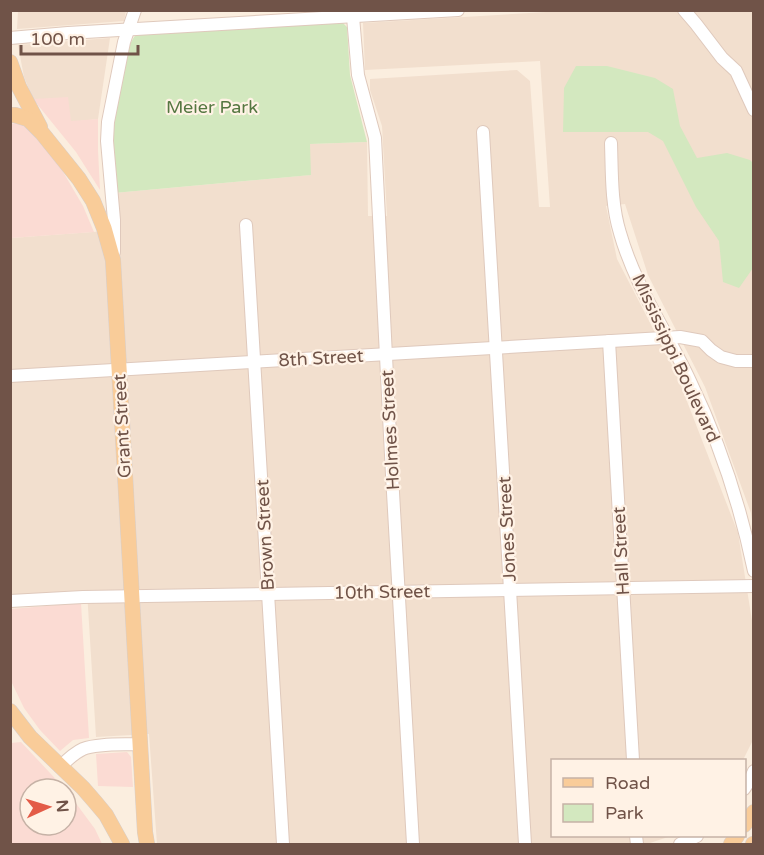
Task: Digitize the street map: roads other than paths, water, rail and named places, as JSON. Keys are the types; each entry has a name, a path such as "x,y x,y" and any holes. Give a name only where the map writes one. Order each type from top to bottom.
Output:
{"main road":[{"path":"10,62 19,87 42,133"},
{"path":"10,115 28,119 42,133 79,179 93,201 113,260 115,292"},
{"name":"Grant Street","path":"115,292 147,844"},
{"path":"10,711 30,737 101,809 122,844"}],"street":[{"name":"Grant Street","path":"115,292 114,220 107,141 108,122 124,42 135,10"},
{"path":"10,38 129,30 273,16 353,17 398,12 458,10"},
{"path":"684,10 722,58 736,71 753,110"},
{"name":"Holmes Street","path":"353,17 358,75 375,138 413,844"},
{"name":"Jones Street","path":"483,132 525,844"},
{"name":"Mississippi Boulevard","path":"611,143 614,207 620,233 644,292 690,381 726,466 753,571"},
{"name":"Brown Street","path":"246,225 283,844"},
{"name":"8th Street","path":"10,376 680,337 702,341 721,357 736,361 753,361"},
{"name":"Hall Street","path":"609,341 633,759"},
{"name":"10th Street","path":"10,601 131,596 753,586"},
{"path":"60,767 74,754 92,746 141,744"},
{"path":"746,786 753,771"},
{"path":"680,844 695,837"}],"park label":[{"name":"Meier Park","path":"212,107"}]}
